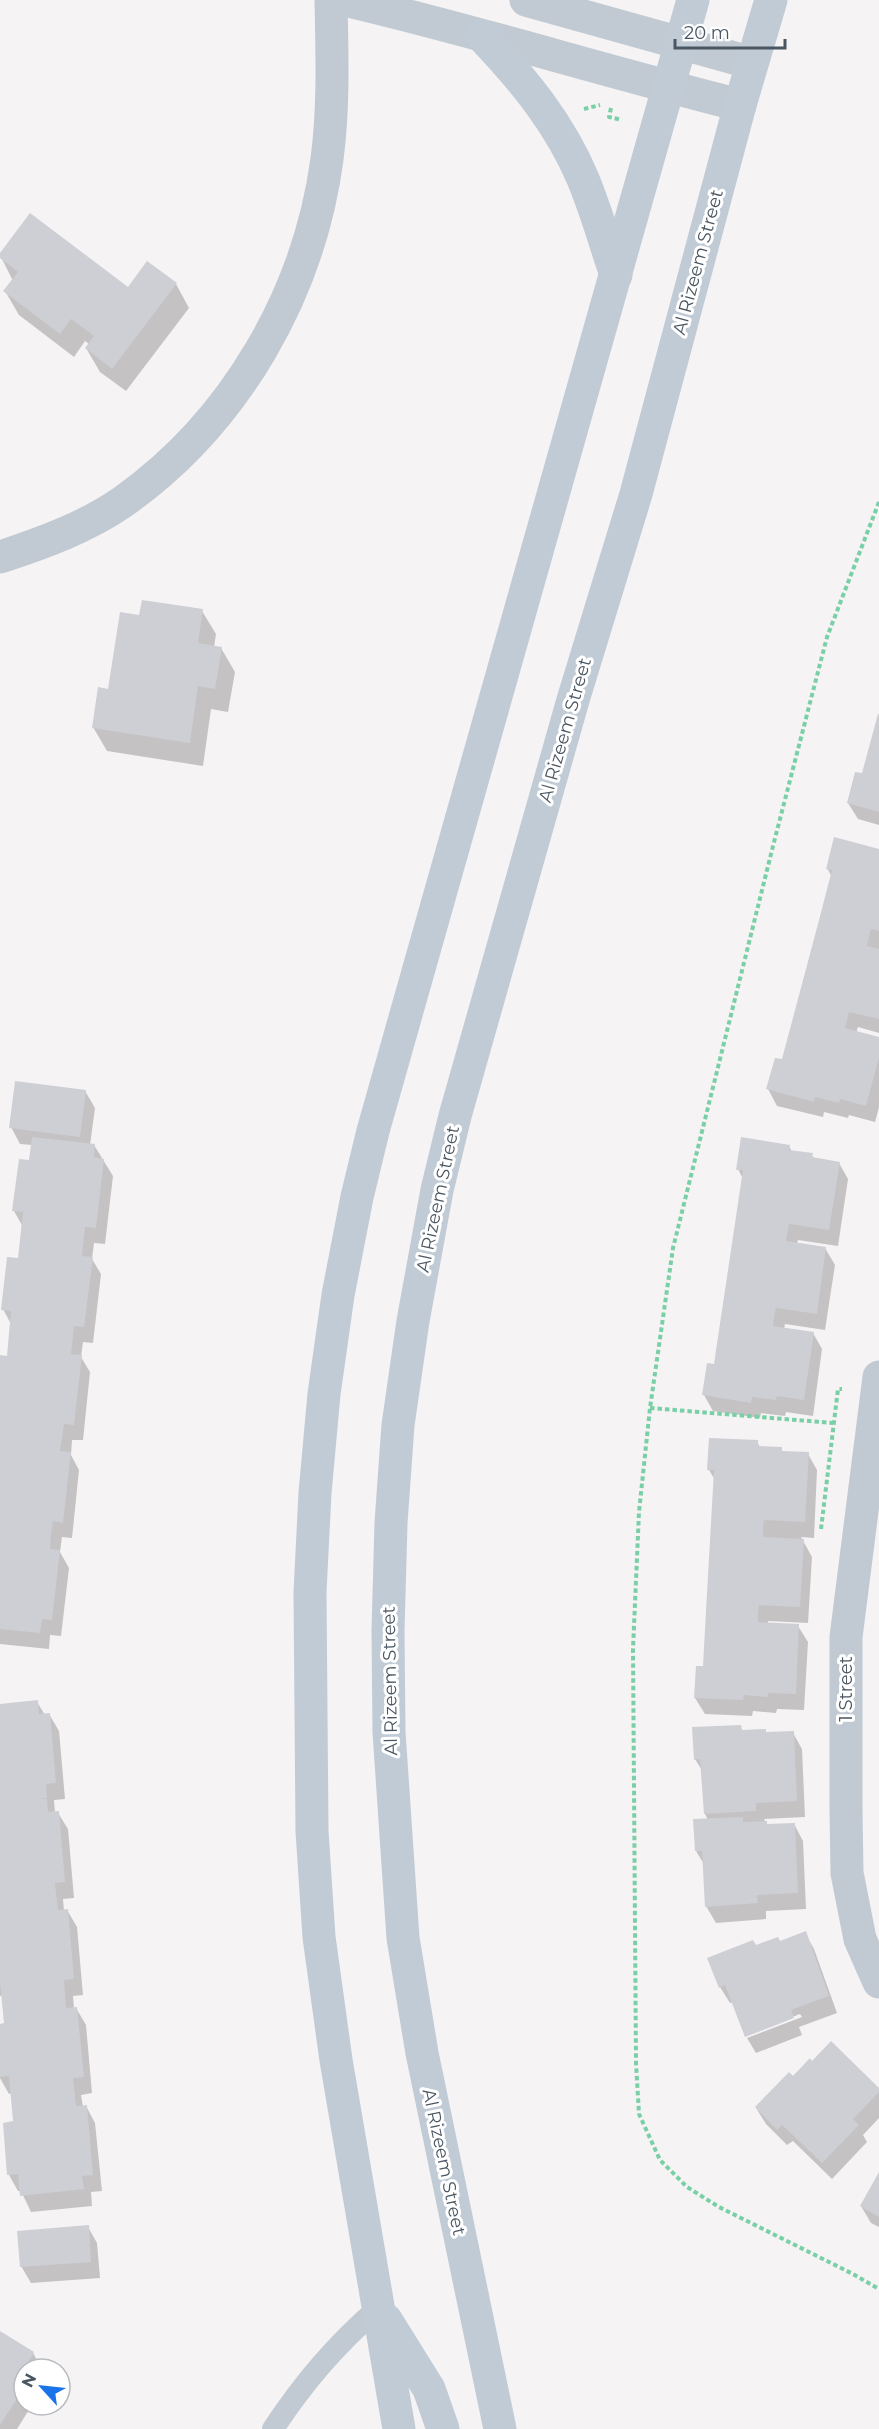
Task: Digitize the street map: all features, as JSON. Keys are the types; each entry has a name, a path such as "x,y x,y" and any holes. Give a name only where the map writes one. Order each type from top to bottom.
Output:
{"street":[{"path":"0,557 82,526 122,502 159,474 194,442 249,370 291,290 319,204 327,159 333,83 331,0"},
{"path":"344,0 438,22 670,88 740,105"},
{"path":"525,0 752,63"},
{"path":"399,2429 336,2060 319,1938 312,1831 310,1592 315,1492 324,1394 338,1295 357,1197 373,1131 670,88 693,0"},
{"name":"Al Rizeem Street","path":"500,2429 422,2053 403,1938 389,1732 388,1631 391,1523 398,1425 417,1299 437,1190 456,1116 573,700 636,494 740,105 771,0"},
{"path":"482,36 515,71 561,135 582,178 616,275"},
{"name":"1 Street","path":"878,1388 846,1637 846,1810 847,1873 860,1938 879,1982"},
{"path":"378,2308 429,2389 443,2429"}],"lane":[{"path":"273,2429 317,2367 346,2336 378,2308"}],"path":[{"path":"879,502 827,637 673,1248 650,1408 639,1512 633,1649 636,2039 639,2114 660,2160 687,2187 719,2207 851,2272 879,2289"},
{"path":"650,1408 834,1423"}],"building":[{"path":"30,213 128,287 147,261 177,283 112,369 85,348 94,336 71,319 60,334 3,291 18,272 0,258 0,253"},
{"path":"142,600 203,609 198,643 222,647 215,689 198,686 190,743 92,728 98,687 108,689 120,612 139,615"},
{"path":"878,714 879,812 847,803 855,772 862,773"},
{"path":"834,837 879,849 879,931 871,929 867,946 879,949 879,1019 849,1012 845,1028 879,1037 879,1057 866,1106 840,1099 839,1103 815,1097 814,1102 766,1089 775,1058 782,1059 832,870 826,869"},
{"path":"15,1081 86,1090 80,1137 9,1128"},
{"path":"32,1137 95,1144 94,1157 104,1159 96,1228 85,1227 82,1256 93,1257 84,1327 74,1326 71,1354 82,1355 74,1425 64,1424 60,1451 71,1452 63,1523 53,1521 51,1535 50,1549 60,1550 52,1620 42,1619 40,1633 0,1629 0,1355 7,1356 11,1311 1,1310 7,1257 18,1258 23,1212 12,1211 19,1159 29,1160"},
{"path":"741,1137 790,1145 789,1150 813,1153 812,1157 840,1162 829,1230 789,1224 786,1241 826,1247 817,1314 776,1308 774,1317 773,1326 814,1332 804,1400 777,1396 776,1400 752,1397 751,1403 702,1395 707,1363 714,1364 743,1170 736,1170"},
{"path":"709,1438 758,1440 758,1446 782,1447 782,1451 809,1452 805,1522 764,1520 763,1528 763,1537 804,1539 800,1607 759,1605 758,1613 758,1622 799,1624 796,1694 768,1693 768,1697 744,1695 743,1700 694,1698 696,1666 703,1666 714,1470 707,1470"},
{"path":"38,1700 39,1714 50,1713 56,1783 46,1784 47,1798 39,1799 47,1799 48,1812 59,1811 65,1882 55,1883 58,1910 68,1909 74,1979 64,1980 66,2008 77,2007 84,2077 73,2078 76,2106 87,2105 93,2175 82,2176 84,2189 20,2196 18,2174 7,2175 3,2123 13,2121 9,2076 0,2077 0,2024 4,2023 0,1982 0,1704"},
{"path":"741,1725 742,1730 794,1731 797,1801 756,1803 756,1811 704,1814 700,1759 694,1760 692,1727"},
{"path":"743,1817 743,1822 795,1823 798,1893 757,1895 758,1903 705,1907 702,1851 695,1851 693,1819"},
{"path":"806,1931 829,1996 791,2010 794,2018 745,2037 725,1985 719,1988 707,1958 753,1940 756,1945 778,1937 780,1941"},
{"path":"831,2041 879,2088 879,2092 853,2119 859,2125 822,2163 782,2125 777,2130 755,2107 789,2072 793,2076 810,2058 812,2061"},
{"path":"879,2172 879,2217 860,2206"},
{"path":"89,2225 91,2262 20,2267 17,2231"},
{"path":"0,2331 34,2352 31,2357 12,2357 12,2406 0,2425"}]}
